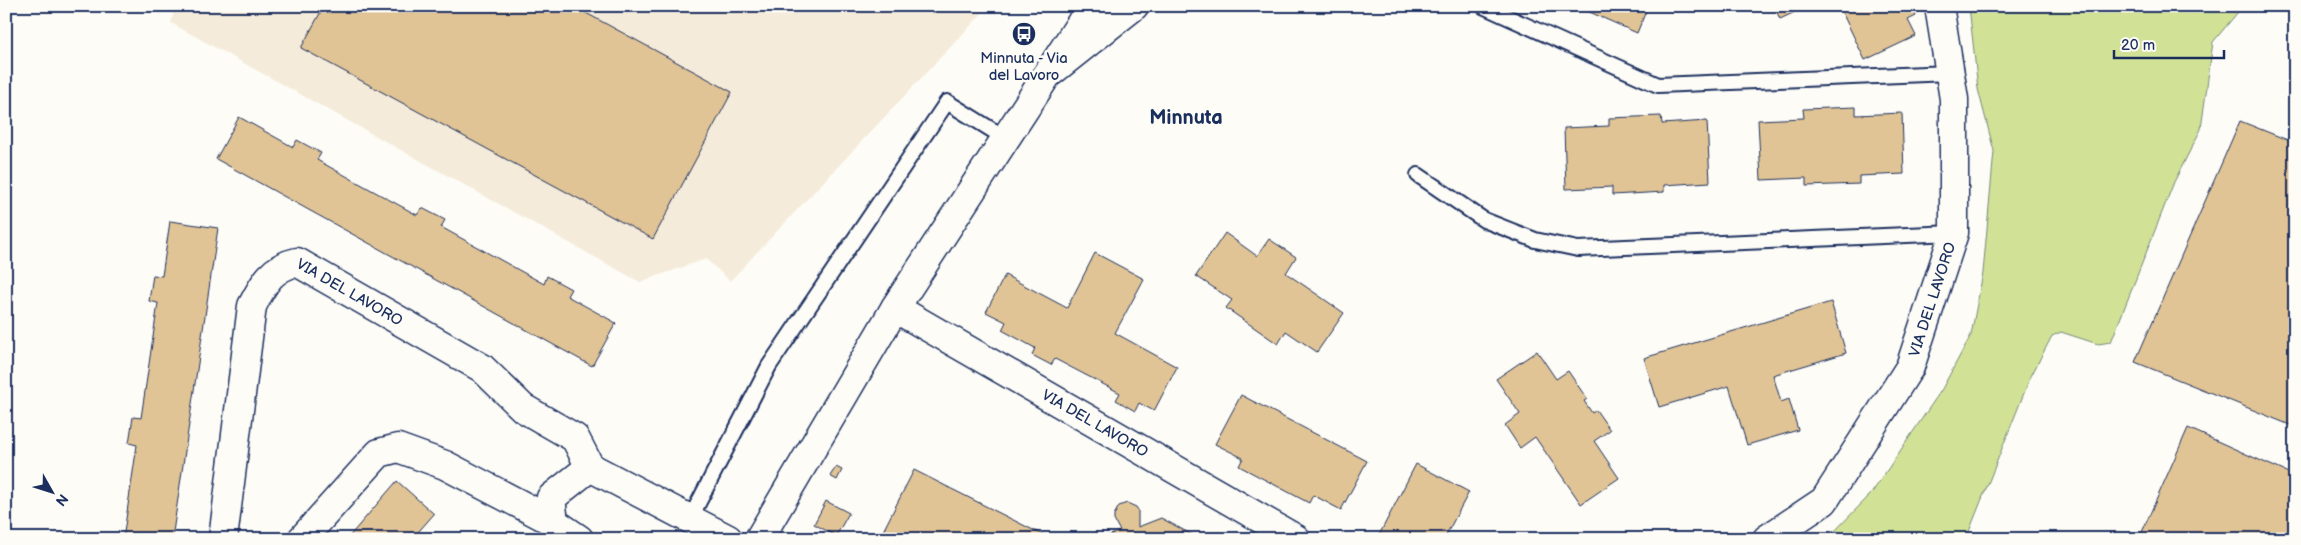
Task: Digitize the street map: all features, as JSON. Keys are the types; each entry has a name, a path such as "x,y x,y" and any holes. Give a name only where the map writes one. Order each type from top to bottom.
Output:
{"street":[{"path":"760,539 895,308 1092,6"},
{"path":"1045,76 1134,6"},
{"name":"VIA DEL LAVORO","path":"1767,539 1824,501 1910,367 1954,233 1954,100 1939,6"},
{"name":"VIA DEL LAVORO","path":"223,539 252,306 264,285 282,266 298,262 482,368 523,408 575,438 590,467"},
{"name":"VIA DEL LAVORO","path":"895,308 1296,539"},
{"path":"302,539 379,453 398,448 445,465 554,522 579,539"},
{"path":"554,522 551,498 590,467 728,539"}],"lane":[{"path":"1484,6 1658,85 1950,73"},
{"path":"690,519 768,366 947,102 1005,138"},
{"path":"1418,175 1484,220 1535,240 1578,249 1954,233"}],"shaded area":[{"path":"175,6 989,6 730,281 706,259 640,282 171,23"}],"green space":[{"path":"1969,6 2243,6 2213,42 2201,129 2174,182 2111,342 2098,344 2061,332 2052,336 2030,378 1966,539 1827,539 1871,494 1942,389 1971,335 1983,273 1994,151 1978,89"}],"building":[{"path":"324,6 573,6 732,92 653,239 301,48"},
{"path":"1576,6 1648,6 1637,33"},
{"path":"1774,6 1808,6 1780,19"},
{"path":"1839,6 1911,6 1916,16 1908,20 1916,36 1865,60"},
{"path":"1856,107 1856,115 1902,113 1904,174 1859,176 1859,184 1806,186 1806,178 1761,180 1758,120 1804,118 1803,109"},
{"path":"1661,116 1662,124 1707,121 1710,182 1664,185 1664,192 1612,195 1612,187 1566,189 1564,128 1609,126 1609,118"},
{"path":"239,117 293,147 297,140 321,153 317,160 417,215 422,208 445,220 441,227 544,284 547,276 571,289 567,296 616,323 592,366 216,159"},
{"path":"2240,121 2295,143 2295,427 2135,362"},
{"path":"170,221 218,228 172,539 123,539 137,445 129,443 133,417 141,418 158,303 149,301 153,275 162,276"},
{"path":"1225,233 1257,256 1269,239 1296,257 1286,273 1344,313 1317,352 1286,331 1278,344 1226,308 1232,300 1196,276"},
{"path":"1095,253 1144,279 1115,333 1177,367 1154,411 1139,403 1135,411 1116,400 1120,393 1055,359 1051,365 1032,355 1035,348 1002,330 1006,322 986,312 1005,275 1067,308"},
{"path":"1831,302 1846,353 1773,375 1781,402 1789,399 1798,430 1747,445 1729,386 1659,407 1644,358"},
{"path":"1537,351 1556,379 1568,371 1587,399 1584,401 1592,413 1596,410 1610,430 1594,441 1619,478 1581,504 1535,437 1520,448 1505,425 1520,414 1496,379"},
{"path":"1241,395 1367,461 1341,510 1313,495 1309,503 1239,466 1243,458 1215,444"},
{"path":"2188,428 2295,476 2295,539 2139,539"},
{"path":"1416,464 1469,492 1444,539 1377,539"},
{"path":"836,467 842,470 837,480 830,476"},
{"path":"914,470 1043,535 1041,539 879,539"},
{"path":"397,481 434,514 412,539 347,539"},
{"path":"826,501 849,513 836,536 814,524"},
{"path":"1127,503 1138,510 1138,527 1161,518 1200,539 1101,539 1120,531 1114,520 1114,515 1119,506"}],"place":[{"name":"Minnuta - Via del Lavoro","path":"1024,34"}],"district":[{"name":"Minnuta","path":"1186,117"}]}
